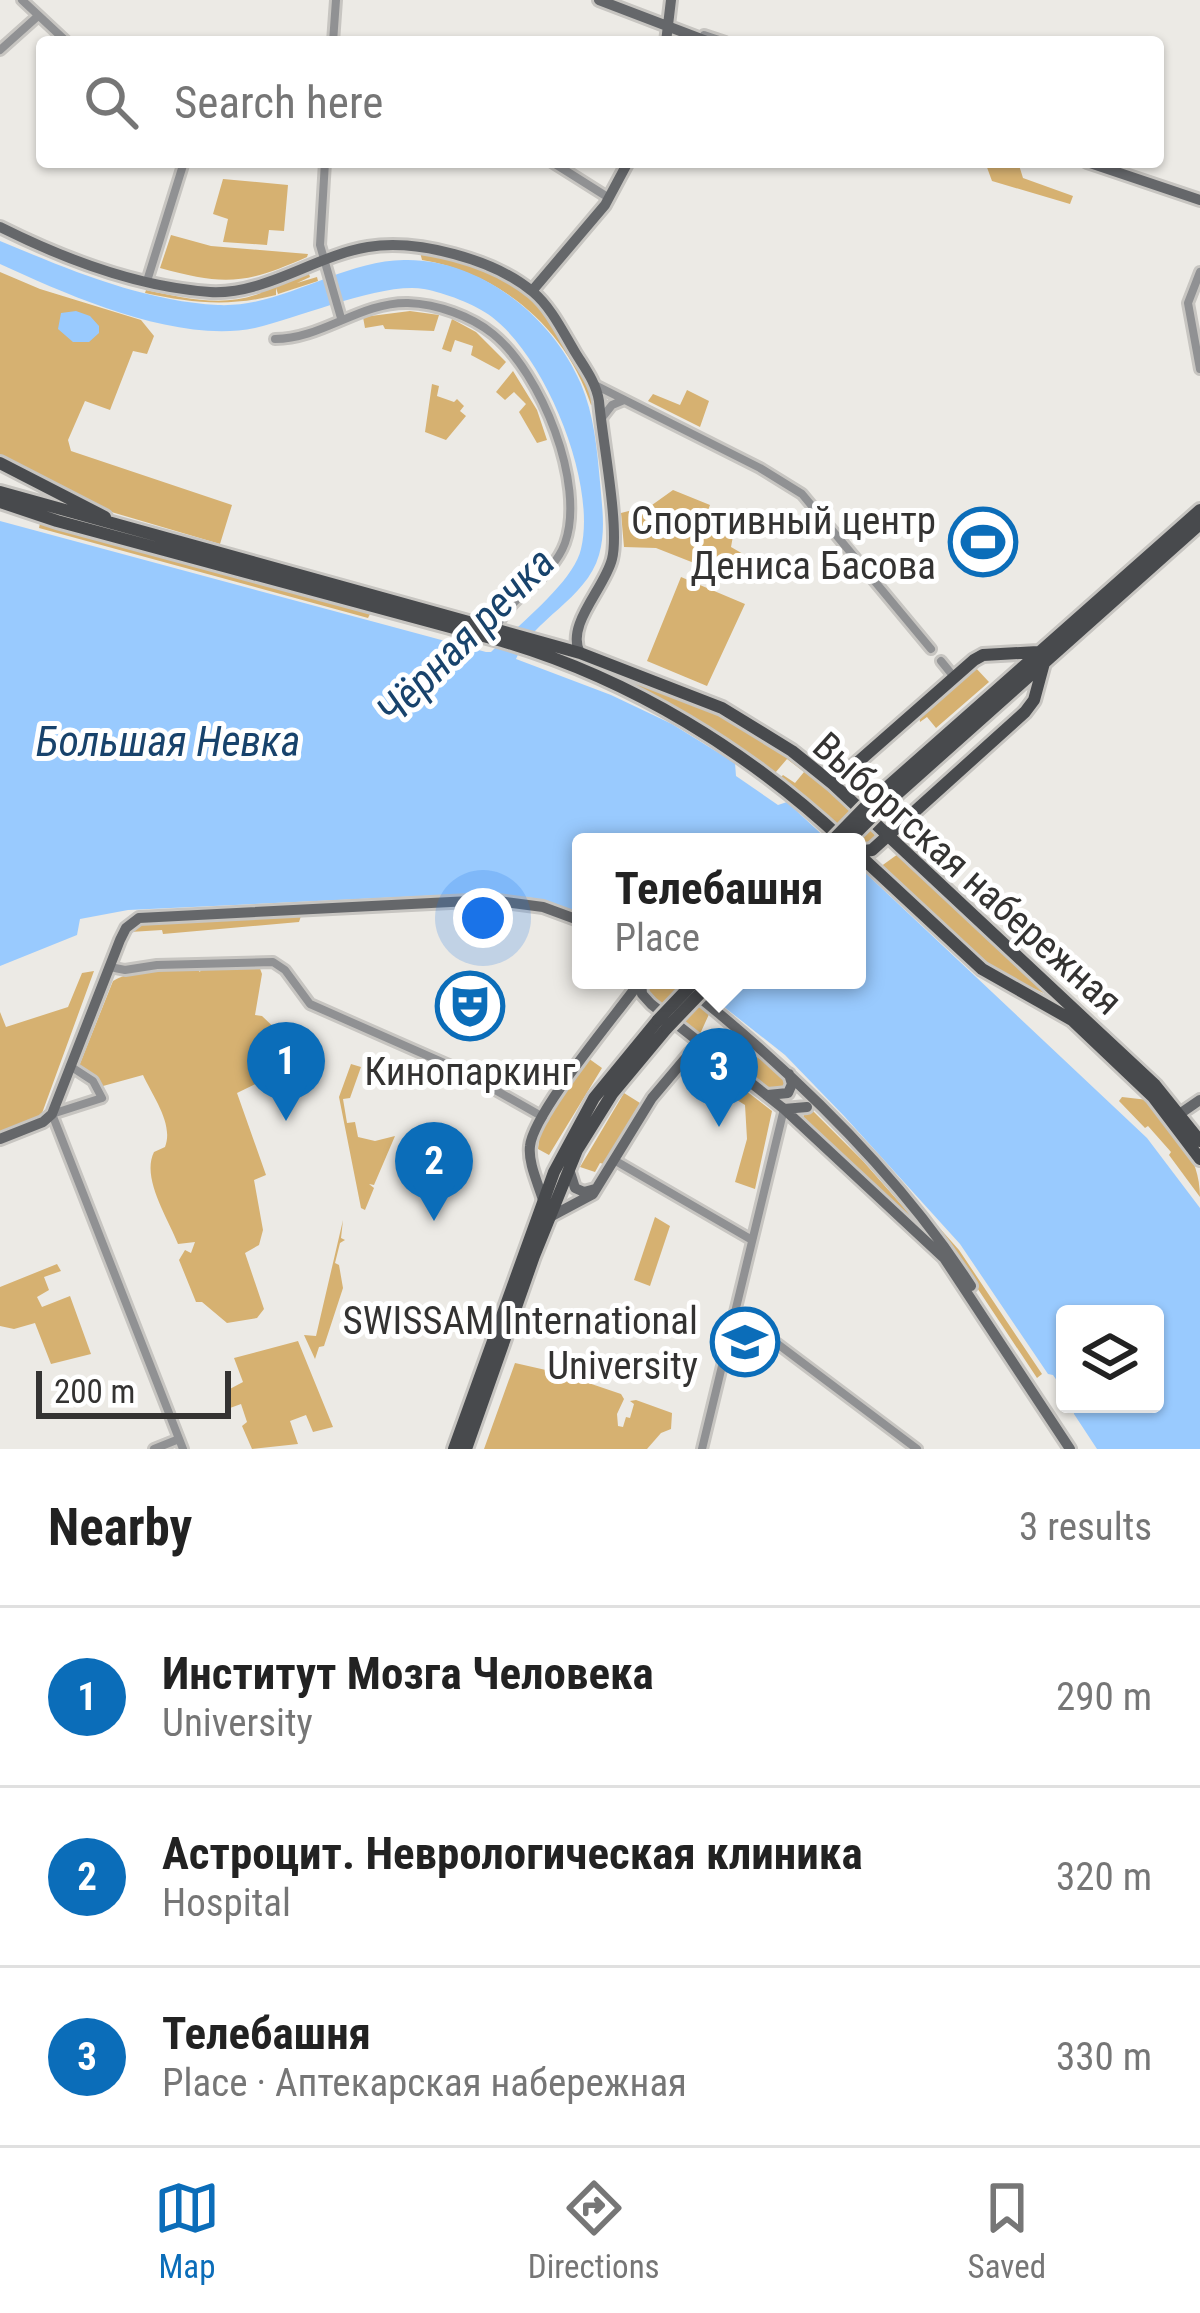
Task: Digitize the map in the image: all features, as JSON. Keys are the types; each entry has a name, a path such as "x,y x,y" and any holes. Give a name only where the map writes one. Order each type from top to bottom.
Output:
{"main road":[{"path":"0,463 105,517 145,532"},
{"path":"0,492 528,643"},
{"path":"0,505 503,634"},
{"path":"866,852 1024,712 1034,700 1042,657 1200,510"},
{"path":"842,833 1200,524"},
{"name":"Выборгская набережная","path":"528,643 580,653 722,708 792,751 833,784 1181,1114 1200,1141"},
{"name":"Выборгская набережная","path":"528,643 684,721 787,789 836,833"},
{"path":"833,784 974,660 1042,657"},
{"path":"974,660 988,660 996,666 1004,690 1024,698 1024,712"},
{"path":"853,833 873,808"},
{"name":"Выборгская набережная","path":"866,860 982,969 1072,1020 1153,1097 1200,1159"},
{"path":"454,1449 543,1200 612,1094 689,989"},
{"path":"663,1023 702,989"},
{"path":"466,1449 564,1165"}],"street":[{"path":"22,0 60,36"},
{"path":"333,36 336,0"},
{"path":"598,0 693,36"},
{"path":"666,36 671,0"},
{"path":"0,50 38,16"},
{"path":"667,26 703,36"},
{"path":"146,281 182,168"},
{"path":"326,168 320,244 341,318"},
{"path":"561,168 610,199"},
{"path":"532,291 610,199 625,168"},
{"path":"1106,168 1200,197"},
{"path":"1121,168 1200,197"},
{"path":"0,227 75,260 146,281 227,291 383,245 421,246 488,267 532,291 595,386 601,419 614,549 575,637 580,653"},
{"path":"1200,272 1188,302 1200,369"},
{"path":"275,339 292,338 384,305 410,303 471,320 505,345 539,396 560,449 570,524 556,562 504,612 503,634"},
{"path":"595,386 760,467 802,494 931,650"},
{"path":"601,419 612,405 626,400"},
{"path":"941,661 954,677"},
{"path":"154,1449 181,1444 52,1114 126,928 151,916 490,900 543,907 572,918"},
{"path":"110,967 273,962 285,970 310,1004 460,1070 543,1117"},
{"path":"543,1200 531,1158 532,1135 635,989"},
{"path":"641,989 651,1004 784,1109 944,1258 1074,1449"},
{"path":"689,989 788,1071 918,1214 958,1266 1074,1449"},
{"path":"626,1003 651,1004"},
{"path":"687,1031 690,1053"},
{"path":"548,1218 582,1202 598,1188 652,1098 690,1053 714,1052"},
{"path":"0,1139 102,1097 93,1081 70,1066"},
{"path":"702,1449 791,1089 788,1071"},
{"path":"765,1094 782,1096 791,1089"},
{"path":"1181,1114 1200,1100"},
{"path":"784,1109 807,1107 826,1112"},
{"path":"800,1124 799,1115 807,1107"},
{"path":"531,1158 544,1167 564,1165 575,1188 584,1192 598,1188"},
{"path":"613,1160 752,1240"},
{"path":"908,1225 917,1222 918,1214"},
{"path":"734,1317 767,1336 917,1449"}],"shaded area":[{"path":"987,168 1020,168 1023,178 1073,196 1070,204 992,181"},
{"path":"223,179 288,185 284,231 269,230 267,245 223,242 228,219 213,214"},
{"path":"171,235 211,246 308,254 251,277 202,278 160,268"},
{"path":"419,248 488,270 536,299 587,374 595,403 591,405 565,352 526,308 478,277 422,260"},
{"path":"308,271 310,277 297,283 317,277 318,281 278,294 276,288 276,295 243,301 195,301 145,293 233,300 261,293 208,298 169,291 209,295"},
{"path":"0,272 141,320 154,336 147,354 133,351 110,410 85,401 68,440 71,451 232,505 220,544 108,511 0,457"},
{"path":"410,311 439,315 434,331 385,329 383,325 365,328 363,317"},
{"path":"452,319 476,332 506,362 499,370 471,355 473,346 455,340 451,352 442,349"},
{"path":"513,371 537,410 547,440 537,443 519,412 526,404 514,392 505,400 496,392"},
{"path":"432,384 439,386 437,396 457,399 464,406 460,411 466,416 446,440 425,432"},
{"path":"687,390 709,401 700,427 648,401 653,394 680,405"},
{"path":"673,490 710,505 704,521 733,536 731,547 750,558 736,576 656,548 624,547 621,513 652,505"},
{"path":"40,523 370,614 368,618 39,528"},
{"path":"681,577 745,604 707,686 647,661"},
{"path":"579,658 684,699 748,731 809,772 877,839 866,847 866,833 847,833 781,777 795,783 804,772 787,759 775,773 713,732 578,662"},
{"path":"974,666 989,682 936,728 927,717 920,722 919,715"},
{"path":"898,854 1054,998 994,970 880,867"},
{"path":"302,913 299,922 163,934 162,930 130,932 144,922"},
{"path":"259,966 262,974 255,1015 283,1036 260,1042 268,1078 237,1093 266,1175 254,1180 263,1230 259,1245 245,1253 264,1309 257,1318 227,1323 196,1302 179,1260 185,1250 191,1253 195,1242 178,1244 157,1198 151,1162 154,1152 165,1147 167,1129 143,1075 103,1086 79,1066 113,981 154,970 200,972"},
{"path":"94,971 41,1116 0,1132 0,1012 6,1027 68,1007 82,973"},
{"path":"648,989 681,989 710,1012 700,1034 732,1059 743,1048 785,1075 785,1089 770,1090 653,1001"},
{"path":"588,1058 602,1068 549,1155 538,1149 540,1130"},
{"path":"706,1060 772,1111 755,1189 735,1182 747,1139 745,1105 713,1085 695,1095 684,1076 695,1062"},
{"path":"351,1064 361,1067 350,1098 343,1099 347,1123 355,1122 358,1137 375,1141 395,1136 374,1185 369,1184 374,1188 365,1210 339,1097"},
{"path":"624,1093 640,1103 604,1164 595,1172 580,1167"},
{"path":"1122,1097 1148,1100 1176,1134 1196,1168 1200,1197 1171,1152 1119,1101"},
{"path":"804,1111 813,1111 913,1218 909,1220 803,1121"},
{"path":"904,1188 959,1250 1042,1374 1037,1378 954,1253"},
{"path":"655,1217 670,1226 650,1286 634,1280"},
{"path":"343,1220 341,1238 345,1240 335,1263 343,1288 324,1346 315,1359 304,1335 316,1336"},
{"path":"57,1264 61,1271 44,1277 49,1290 37,1297 42,1307 70,1296 91,1354 51,1364 35,1323 14,1329 0,1326 0,1287"},
{"path":"298,1341 333,1427 313,1432 306,1415 290,1421 298,1444 252,1449 242,1426 247,1422 241,1404 230,1408 226,1391 243,1382 234,1358"},
{"path":"515,1363 621,1394 618,1426 623,1427 626,1417 630,1418 634,1404 630,1401 636,1400 672,1413 671,1429 647,1449 484,1449"}],"water":[{"name":"Большая Невка","path":"0,241 107,282 218,305 265,299 357,268 404,260 459,269 510,296 552,336 581,384 594,432 603,518 601,546 592,571 534,632 516,659 672,724 735,763 736,776 778,805 787,802 820,833 572,833 572,911 533,898 484,893 128,910 80,919 77,935 0,966 0,521 486,652 528,618 567,576 581,549 584,522 574,457 548,391 512,336 469,303 406,288 255,328 192,329 124,314 0,264"},
{"path":"76,311 99,326 99,333 89,342 73,342 58,329 61,313"},
{"path":"866,873 1147,1138 1200,1208 1200,1449 1097,1449 1074,1414 1164,1413 1164,1305 1056,1305 1056,1379 960,1244 785,1055 701,989 866,989"}],"place":[{"name":"Спортивный центр Дениса Басова","path":"983,542"},
{"name":"Кинопаркинг","path":"470,1006"},
{"name":"Институт Мозга Человека","path":"286,1121"},
{"name":"Телебашня","path":"719,1127"},
{"name":"Астроцит. Неврологическая клиника","path":"434,1221"},
{"name":"SWISSAM International University","path":"745,1342"}],"water label":[{"name":"Чёрная речка","path":"465,636"}]}
